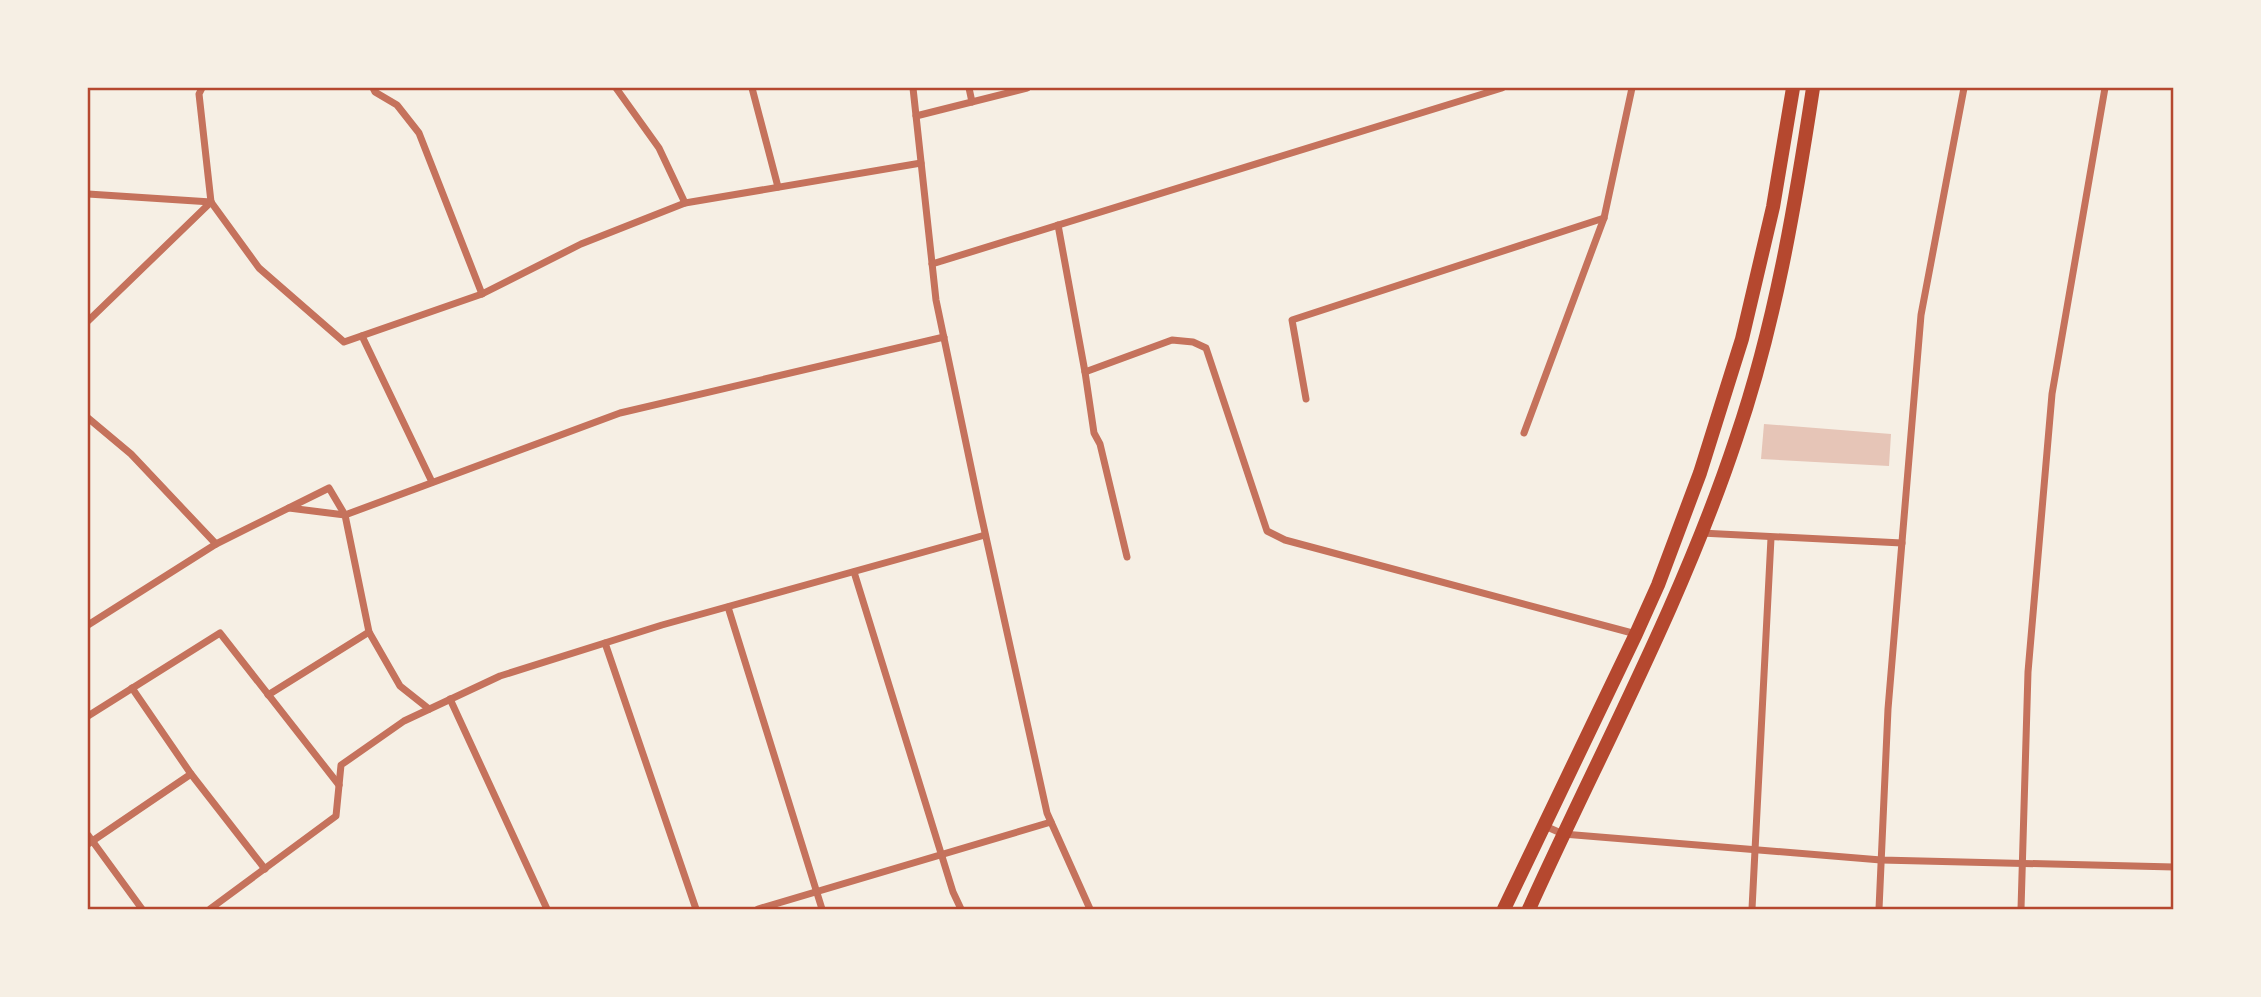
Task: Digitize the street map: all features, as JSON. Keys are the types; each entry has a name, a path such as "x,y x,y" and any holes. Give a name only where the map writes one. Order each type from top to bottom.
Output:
{"highway":[{"path":"1504,909 1636,634 1658,585 1700,473 1742,339 1773,207 1793,88"},
{"path":"1529,909 1671,607 1736,440 1770,329 1800,170 1812,88"}],"street":[{"path":"202,88 199,94 211,202 258,268 344,342 482,294 581,244 685,203 921,163"},
{"path":"373,88 375,92 397,105 419,133 482,294"},
{"path":"616,88 659,148 685,203"},
{"path":"752,88 778,187"},
{"path":"912,88 932,264 944,337 985,535 1047,813 1090,909"},
{"path":"969,88 972,102"},
{"path":"916,116 1023,88"},
{"path":"932,264 1502,88"},
{"path":"1524,433 1604,218 1632,88"},
{"path":"1879,909 1888,709 1921,315 1964,88"},
{"path":"2021,909 2028,672 2052,394 2105,88"},
{"path":"88,194 211,202"},
{"path":"88,321 211,202"},
{"path":"1306,398 1292,320 1604,218"},
{"path":"1058,225 1094,433 1100,444 1126,557"},
{"path":"362,336 432,482"},
{"path":"289,508 345,515 620,413 944,337"},
{"path":"1085,372 1172,340 1193,342 1206,348 1267,531 1285,540 1636,634"},
{"path":"88,418 131,454 215,544"},
{"path":"88,625 215,544 329,488 345,515 369,632 400,686 429,709"},
{"path":"1701,533 1902,543"},
{"path":"210,909 336,816 341,765 404,720 500,676 605,643 985,535"},
{"path":"1752,909 1771,538"},
{"path":"854,572 941,855 961,909"},
{"path":"729,607 821,909"},
{"path":"268,695 369,632"},
{"path":"88,716 220,633 339,785"},
{"path":"605,643 696,909"},
{"path":"132,688 191,774 265,869"},
{"path":"450,699 547,909"},
{"path":"142,909 89,840 191,774"},
{"path":"758,909 1051,822"},
{"path":"1545,826 1563,834 1881,860 2174,867"}],"building":[{"path":"1764,424 1891,434 1889,466 1761,459"}]}
